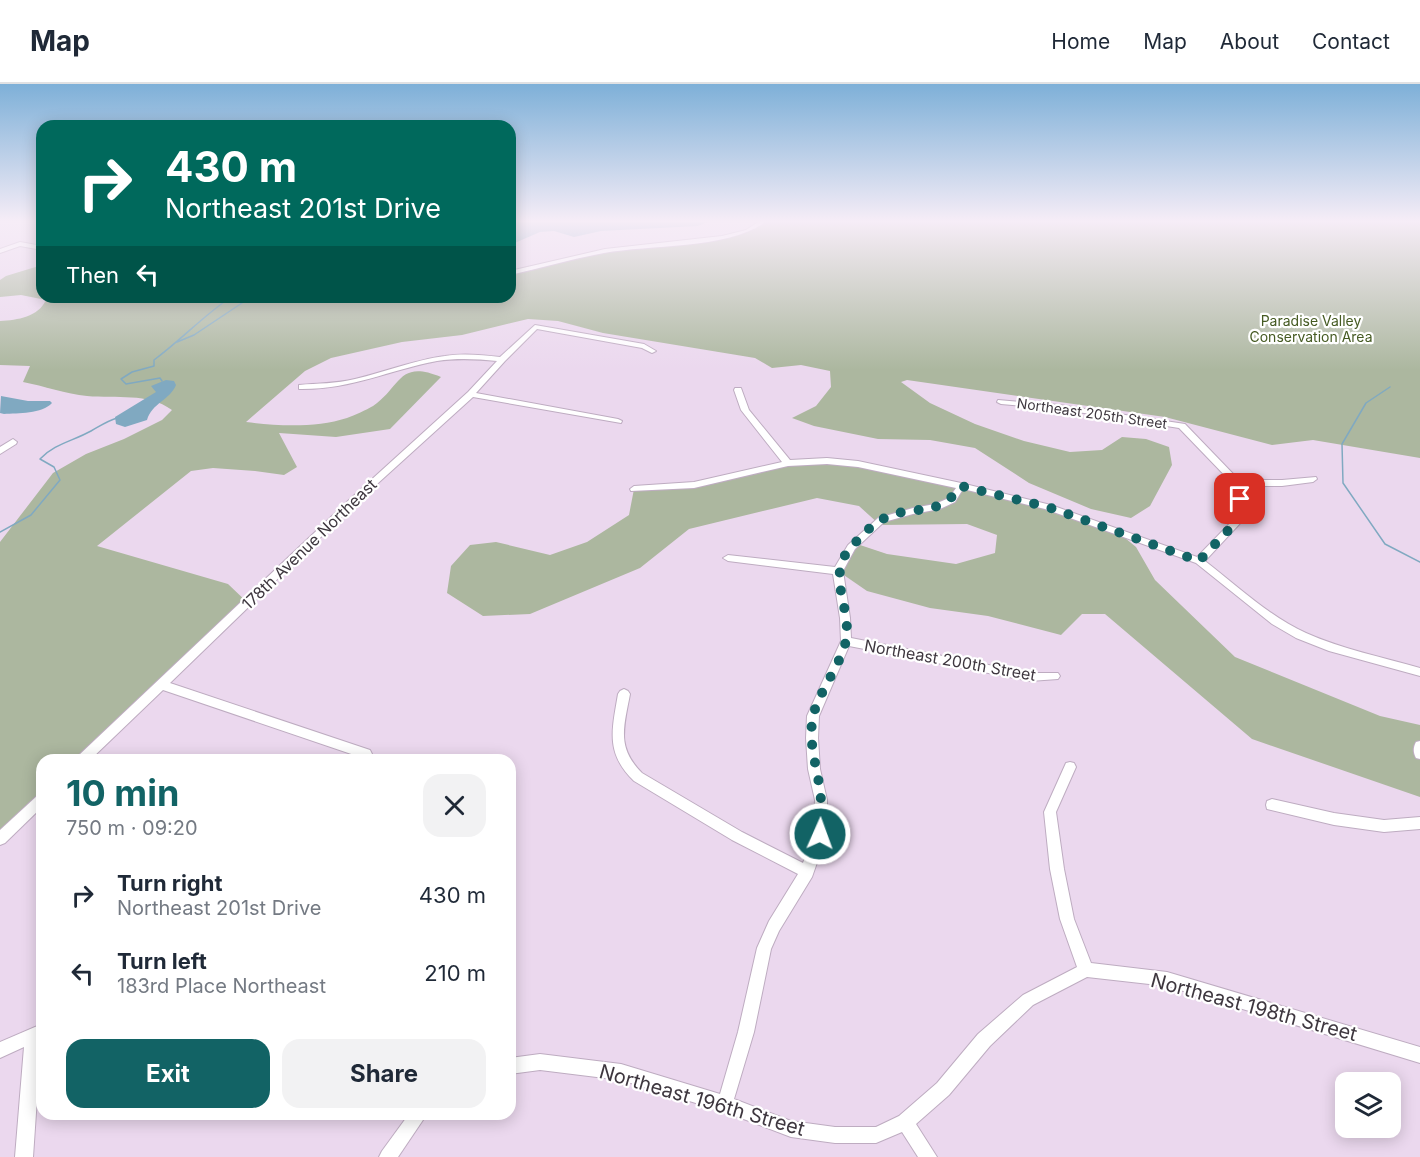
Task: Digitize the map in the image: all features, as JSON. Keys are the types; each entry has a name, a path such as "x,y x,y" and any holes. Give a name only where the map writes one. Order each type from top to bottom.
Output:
{"street":[{"name":"178th Avenue Northeast","path":"88,754 360,495 471,394 502,359 536,327 644,346 652,351"},
{"path":"302,387 327,387 362,382 439,359 475,357 502,359"},
{"path":"738,390 745,410 788,463"},
{"path":"471,394 618,421"},
{"name":"Northeast 205th Street","path":"1001,402 1050,406 1182,426 1237,483"},
{"path":"0,451 13,442"},
{"path":"634,489 694,485 788,463 827,461 858,464 961,486 1048,507 1199,561 1276,621 1300,635 1329,647 1419,675"},
{"path":"1199,561 1240,518 1242,506 1237,483 1282,483 1313,479"},
{"path":"725,1104 746,1032 764,948 774,926 807,872 820,834 821,800 814,769 813,716 846,641 838,571 851,547 881,520 937,507 952,500 961,486"},
{"path":"728,558 838,571"},
{"name":"Northeast 200th Street","path":"846,641 1030,677 1054,676"},
{"path":"161,685 366,754"},
{"path":"624,694 617,739 620,755 626,767 638,777 737,836 807,872"},
{"path":"1420,746 1420,754"},
{"path":"1070,767 1050,812 1066,919 1086,970"},
{"path":"0,839 36,805"},
{"path":"1272,805 1334,819 1384,826 1420,823"},
{"name":"Northeast 198th Street","path":"1086,970 1167,979 1420,1055"},
{"name":"Northeast 196th Street","path":"516,1065 540,1062 621,1072 725,1104 791,1129 835,1135 876,1135 905,1122 943,1089 984,1040 1028,1000 1086,970"},
{"path":"0,1050 36,1036"},
{"path":"24,1157 36,1052"},
{"path":"388,1157 415,1120"},
{"path":"905,1122 928,1157"}],"green space":[{"path":"25,270 36,270 36,298 21,295 0,297 0,280"},
{"name":"Paradise Valley Conservation Area","path":"1420,270 1420,458 1313,440 1272,445 1165,417 907,380 901,382 930,403 975,424 1024,441 1070,452 1102,450 1122,437 1146,439 1169,447 1172,465 1150,506 1131,518 1091,509 1029,483 975,448 930,440 878,439 814,426 792,418 816,406 831,387 830,371 801,365 772,368 755,358 603,333 558,321 528,319 462,335 402,342 331,358 305,371 246,422 297,425 335,421 373,406 408,373 427,372 441,377 390,429 336,437 279,433 297,467 284,475 213,468 191,471 97,546 228,584 249,604 211,637 88,754 36,754 36,805 0,839 0,542 53,473 86,454 124,439 162,420 172,410 162,404 142,398 79,395 23,382 30,366 0,365 0,321 33,314 44,303 516,303 516,272"},
{"path":"788,463 858,464 1048,507 1119,533 1136,547 1155,580 1235,657 1380,716 1420,725 1420,797 1252,739 1105,614 1082,614 1061,635 988,616 930,608 867,591 838,571 845,557 860,545 887,554 956,564 995,553 997,535 967,524 880,525 859,506 817,498 689,529 640,568 530,614 483,616 447,593 451,566 470,545 496,542 550,555 587,542 629,515 634,489 694,485"}],"water":[{"path":"166,380 174,381 176,385 170,394 153,409 147,420 125,427 116,424 115,417 156,392 151,386"},
{"path":"1,396 52,403 36,411 4,414 0,413"}],"waterway":[{"path":"162,381 160,378 126,384 121,379 132,372 154,366 154,360 223,303"},
{"path":"177,342 194,335 242,303"},
{"path":"1390,387 1366,403 1342,444 1343,483 1385,544 1420,562"},
{"path":"0,532 31,515 60,480 54,467 40,459 45,454 117,418"}],"route":[{"path":"820,834 821,800 814,769 813,716 846,641 838,571 851,547 881,520 937,507 952,500 961,486 1048,507 1199,561 1240,518 1242,506 1240,499"}]}
